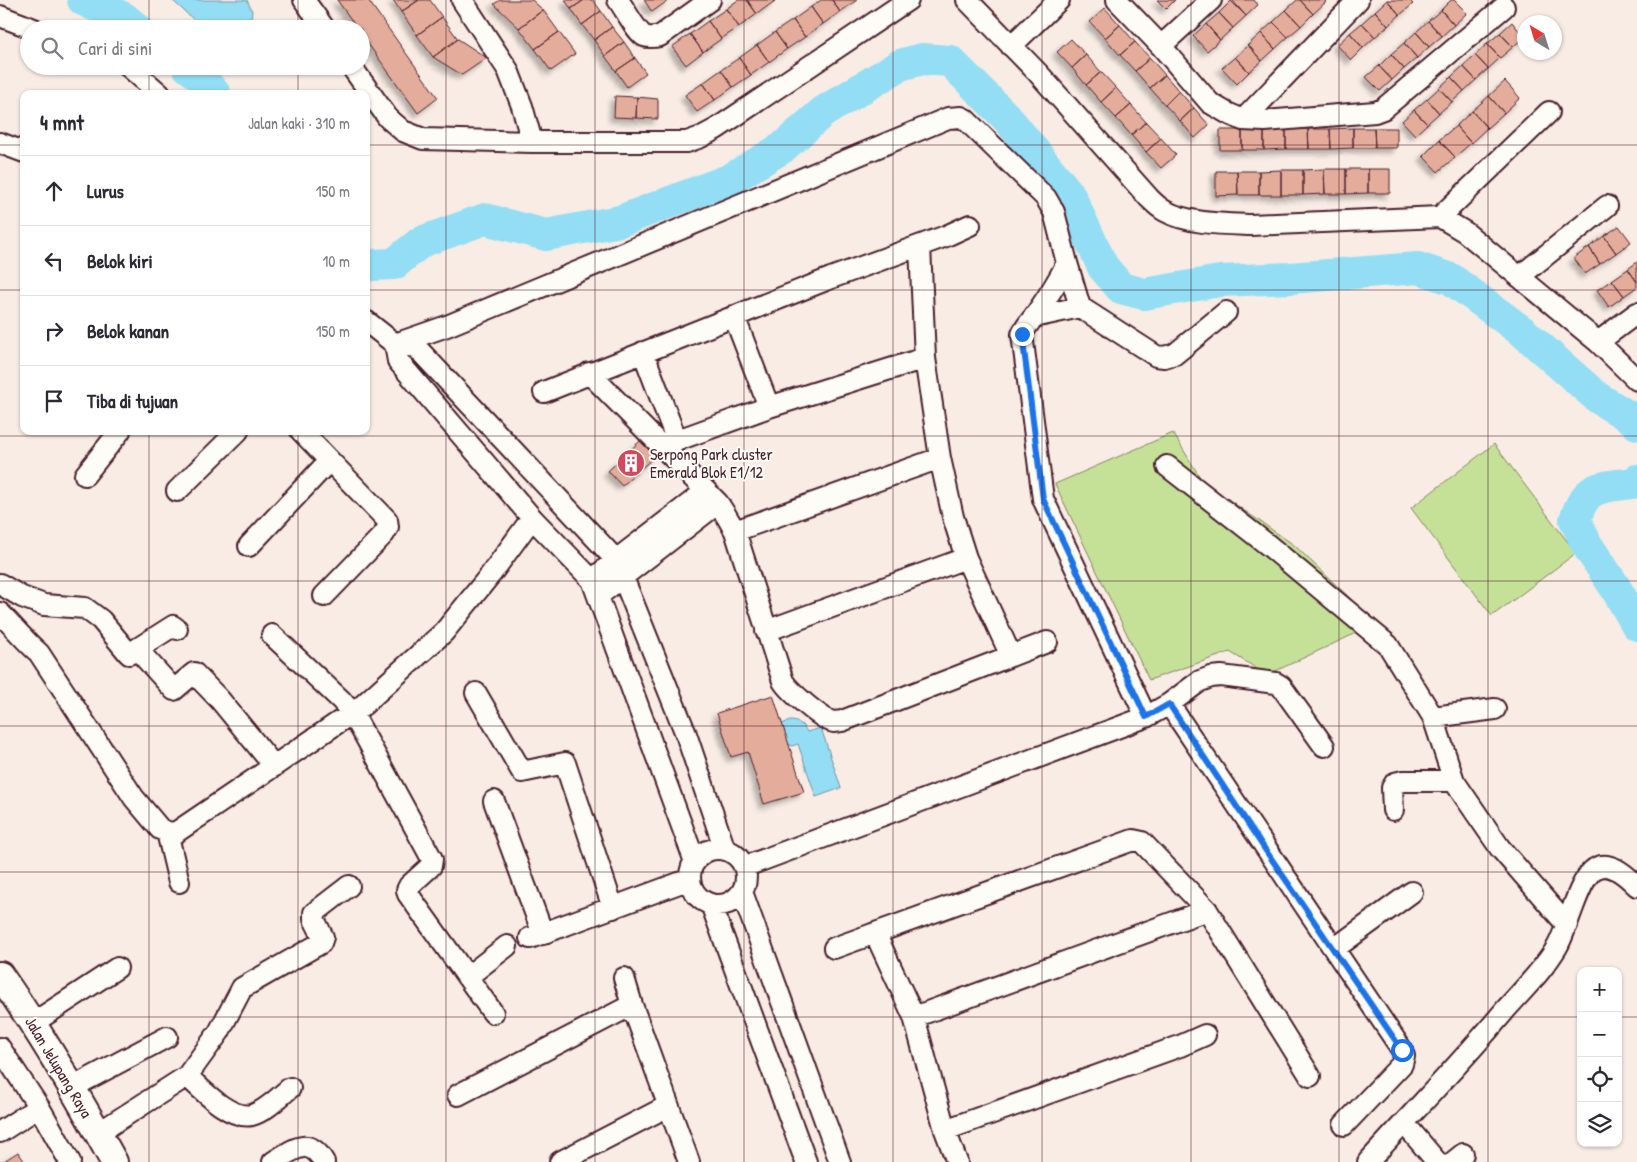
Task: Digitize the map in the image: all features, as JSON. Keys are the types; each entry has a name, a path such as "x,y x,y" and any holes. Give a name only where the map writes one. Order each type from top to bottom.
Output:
{"street":[{"path":"304,0 318,20"},
{"path":"462,0 508,70 522,106 532,142"},
{"path":"618,0 638,30 645,36 652,37 660,36 710,0"},
{"path":"370,93 388,118 403,131 422,139 532,142 687,142 716,129 908,0"},
{"path":"967,0 1038,73 1149,198 1163,211 1181,218 1258,226 1440,217 1466,232 1598,342 1637,380"},
{"path":"1011,46 1059,0"},
{"path":"1117,0 1161,46 1210,103 1242,120 1264,121 1375,112 1383,109 1504,6"},
{"path":"1161,46 1211,0"},
{"path":"1242,120 1358,0"},
{"path":"0,16 20,24"},
{"path":"138,75 155,90"},
{"path":"357,75 368,90"},
{"path":"1440,217 1549,112"},
{"path":"395,344 447,326 939,122 962,116 1051,204 1080,307 1156,356 1164,357 1175,354 1226,312"},
{"path":"0,143 20,150"},
{"path":"1519,277 1607,206"},
{"path":"544,392 970,225"},
{"path":"920,246 925,358 940,458 966,558 1011,656"},
{"path":"1067,263 1058,281 1022,334 1043,499 1146,717"},
{"path":"1034,317 1080,307"},
{"path":"1598,342 1637,313"},
{"path":"734,316 769,407"},
{"path":"370,324 395,344 416,347 619,568 686,734 725,850"},
{"path":"395,344 398,361 532,518 595,588 692,871 696,895 711,904 720,905 736,899 742,892 745,884 746,876 740,860 725,850 716,849 700,856 692,871 613,908 537,936 494,801"},
{"path":"643,352 669,444"},
{"path":"669,444 769,407 925,358"},
{"path":"589,373 669,444 712,497 735,531 783,681 794,696 827,719 834,722 842,720 1047,642"},
{"path":"85,474 117,435"},
{"path":"177,491 234,435"},
{"path":"305,435 387,520 388,527 384,534 324,596"},
{"path":"735,531 940,458"},
{"path":"249,546 329,461"},
{"path":"1168,466 1268,544 1388,645 1433,717 1454,780 1500,848 1567,925"},
{"path":"595,588 712,497"},
{"path":"0,613 21,638 39,653 134,798 160,829 175,833 353,714 444,632 491,574 532,518"},
{"path":"766,631 966,558"},
{"path":"0,584 22,598 44,606 85,608 101,620 129,654 173,626 177,629"},
{"path":"272,635 328,687 353,714 432,859 431,866 409,886 408,894 492,1013"},
{"path":"137,649 174,690 194,673 220,700 269,760 273,768"},
{"path":"744,867 1146,717 1169,704 1200,681 1211,677 1221,676 1276,683 1284,689 1324,746"},
{"path":"476,693 522,772 565,763 613,908"},
{"path":"1169,704 1264,848 1402,1050 1404,1056 1402,1064 1344,1125"},
{"path":"1433,717 1495,708"},
{"path":"1393,810 1392,788 1395,784 1403,781 1454,780"},
{"path":"166,832 179,882"},
{"path":"834,948 1134,840 1142,842 1207,910 1310,1076"},
{"path":"1368,1162 1473,1049 1557,948 1585,881 1592,871 1600,867 1614,867 1637,886"},
{"path":"98,1133 188,1076 219,1032 242,988 320,943 323,937 314,919 314,913 349,886"},
{"path":"742,892 840,1162"},
{"path":"1334,949 1412,892"},
{"path":"711,904 806,1162"},
{"path":"914,1017 1207,910"},
{"path":"875,933 914,1017 945,1130 957,1162"},
{"path":"467,977 507,946"},
{"path":"33,1022 117,968"},
{"name":"Jalan Jelupang Raya","path":"0,975 33,1022 73,1087 114,1162"},
{"path":"624,978 689,1162"},
{"path":"458,1095 632,1005"},
{"path":"945,1130 1180,1046 1205,1035"},
{"path":"73,1087 167,1037"},
{"path":"0,1048 39,1107 70,1162"},
{"path":"188,1076 224,1108 237,1114 251,1115 264,1109 290,1088"},
{"path":"560,1162 668,1106"},
{"path":"0,1132 39,1107"},
{"path":"1404,1123 1437,1162"},
{"path":"273,1162 300,1146 310,1147 319,1154 324,1162"}],"green space":[{"path":"1173,433 1203,482 1294,545 1372,619 1352,635 1267,675 1230,652 1149,680 1055,484"},
{"path":"1494,444 1576,553 1492,616 1411,508"}],"water":[{"path":"172,0 247,0 252,11 251,20 194,20"},
{"path":"789,721 800,724 807,732 821,728 841,788 816,797 798,744 792,746 787,743 782,724"}],"building":[{"path":"337,0 368,0 438,98 418,113 370,46 370,20 351,20"},
{"path":"393,0 419,0 401,12"},
{"path":"419,0 430,0 442,17 417,35 401,12"},
{"path":"500,0 532,0 543,10 519,28 494,4"},
{"path":"565,0 584,0 571,9"},
{"path":"584,0 593,0 601,11 582,25 571,9"},
{"path":"644,0 669,0 652,12"},
{"path":"738,0 747,0 757,14 739,27 726,9"},
{"path":"747,0 774,0 775,1 757,14"},
{"path":"821,0 832,0 840,12 823,24 811,7"},
{"path":"832,0 857,0 840,12"},
{"path":"1157,0 1175,0 1166,9"},
{"path":"1232,0 1254,0 1258,5 1246,16"},
{"path":"1297,0 1300,0 1313,14 1301,26 1286,10"},
{"path":"1300,0 1324,0 1326,2 1313,14"},
{"path":"1387,0 1409,0 1413,4 1400,15"},
{"path":"1387,0 1400,15 1388,26 1375,11"},
{"path":"1451,0 1454,0 1467,13 1454,25 1441,10"},
{"path":"1231,1 1246,16 1233,28 1219,13"},
{"path":"811,7 823,24 805,37 793,20"},
{"path":"1105,8 1120,25 1105,38 1090,22"},
{"path":"726,9 739,27 721,39 708,21"},
{"path":"543,10 559,32 535,49 519,28"},
{"path":"1286,10 1301,26 1288,37 1273,22"},
{"path":"1441,10 1454,25 1442,36 1428,21"},
{"path":"601,11 612,27 594,40 582,25"},
{"path":"1375,11 1388,26 1375,37 1362,23"},
{"path":"1219,13 1233,28 1220,40 1206,24"},
{"path":"442,17 458,39 433,57 417,35"},
{"path":"793,20 805,37 787,49 775,32"},
{"path":"708,21 721,39 703,52 690,34"},
{"path":"1428,21 1442,36 1429,47 1416,32"},
{"path":"1273,22 1288,37 1275,49 1261,33"},
{"path":"1512,22 1517,28 1517,43 1513,47 1500,33"},
{"path":"1362,23 1375,37 1363,48 1350,33"},
{"path":"1206,24 1220,40 1207,51 1193,36"},
{"path":"1120,25 1135,42 1120,55 1105,38"},
{"path":"612,27 624,42 605,56 594,40"},
{"path":"559,32 575,54 551,71 535,49"},
{"path":"775,32 787,49 769,62 757,45"},
{"path":"1416,32 1429,47 1417,58 1404,43"},
{"path":"1261,33 1275,49 1262,61 1248,45"},
{"path":"1350,33 1363,48 1351,60 1337,45"},
{"path":"1500,33 1513,47 1500,58 1487,44"},
{"path":"690,34 703,52 686,65 672,47"},
{"path":"458,39 487,58 462,75 433,57"},
{"path":"1071,39 1086,55 1072,68 1057,52"},
{"path":"624,42 635,58 616,71 605,56"},
{"path":"1135,42 1150,58 1135,71 1120,55"},
{"path":"1404,43 1417,58 1404,69 1391,54"},
{"path":"1487,44 1500,58 1488,69 1475,55"},
{"path":"757,45 769,62 751,75 739,58"},
{"path":"1248,45 1262,61 1249,72 1235,57"},
{"path":"1391,54 1404,69 1392,80 1379,66"},
{"path":"1086,55 1101,72 1086,85 1072,68"},
{"path":"1475,55 1488,69 1476,80 1463,66"},
{"path":"1235,57 1249,72 1237,84 1222,68"},
{"path":"635,58 646,73 627,87 616,71"},
{"path":"739,58 751,75 733,87 721,70"},
{"path":"1150,58 1165,75 1150,88 1135,71"},
{"path":"1379,66 1392,80 1380,91 1366,77"},
{"path":"1463,66 1476,80 1464,91 1451,77"},
{"path":"721,70 733,87 715,100 703,83"},
{"path":"1101,72 1116,88 1101,102 1086,85"},
{"path":"1165,75 1179,91 1165,105 1150,88"},
{"path":"1451,77 1464,91 1452,102 1439,88"},
{"path":"1505,81 1520,98 1504,113 1489,96"},
{"path":"703,83 715,100 697,112 685,95"},
{"path":"1116,88 1131,105 1116,118 1101,102"},
{"path":"1439,88 1452,102 1439,113 1427,99"},
{"path":"1179,91 1194,108 1180,121 1165,105"},
{"path":"615,96 637,97 636,118 614,117"},
{"path":"1489,96 1504,113 1487,128 1472,111"},
{"path":"637,97 658,99 658,119 636,118"},
{"path":"1427,99 1439,113 1427,124 1414,110"},
{"path":"1131,105 1146,122 1131,135 1116,118"},
{"path":"1194,108 1209,125 1195,138 1180,121"},
{"path":"1414,110 1427,124 1415,135 1402,121"},
{"path":"1472,111 1487,128 1471,143 1456,126"},
{"path":"1146,122 1161,138 1146,152 1131,135"},
{"path":"1456,126 1471,143 1455,157 1439,140"},
{"path":"1353,128 1353,148 1331,149 1330,129"},
{"path":"1353,128 1374,128 1375,148 1353,148"},
{"path":"1374,128 1397,128 1397,148 1375,148"},
{"path":"1286,129 1286,149 1264,150 1264,130"},
{"path":"1286,129 1308,129 1309,149 1286,149"},
{"path":"1308,129 1330,129 1331,149 1309,149"},
{"path":"1220,130 1242,130 1242,150 1220,150"},
{"path":"1242,130 1264,130 1264,150 1242,150"},
{"path":"1161,138 1176,155 1161,168 1146,152"},
{"path":"1439,140 1455,157 1438,172 1423,156"},
{"path":"1324,169 1325,194 1303,195 1303,170"},
{"path":"1324,169 1346,169 1346,194 1325,194"},
{"path":"1346,169 1368,169 1368,193 1346,194"},
{"path":"1368,169 1390,169 1390,193 1368,193"},
{"path":"1281,170 1281,195 1259,195 1259,171"},
{"path":"1281,170 1303,170 1303,195 1281,195"},
{"path":"1216,171 1237,171 1238,195 1216,196"},
{"path":"1237,171 1259,171 1259,195 1238,195"},
{"path":"1619,226 1631,242 1616,253 1604,236"},
{"path":"1604,236 1616,253 1600,264 1589,247"},
{"path":"1589,247 1600,264 1585,274 1574,258"},
{"path":"1637,262 1637,282 1628,269"},
{"path":"1628,269 1637,282 1637,287 1624,296 1612,280"},
{"path":"1612,280 1624,296 1609,307 1597,290"},
{"name":"Serpong Park cluster Emerald Blok E1/12","path":"640,441 655,456 622,486 608,471"},
{"path":"773,695 804,792 764,804 748,752 731,757 717,713"},
{"path":"18,1152 25,1162 4,1161"}],"waterway":[{"path":"83,0 126,20"},
{"path":"370,265 394,264 421,242 485,219 546,235 620,221 731,179 782,148 823,112 900,65 922,59 950,61 1008,119 1069,194 1103,267 1121,288 1144,294 1220,281 1290,278 1418,268 1451,279 1523,332 1598,398 1634,420 1637,424"},
{"path":"199,75 212,90"},
{"path":"1637,480 1633,483 1603,487 1589,494 1579,508 1575,520 1587,545 1637,625"}],"place":[{"name":"Serpong Park cluster Emerald Blok E1/12","path":"631,463"}],"route":[{"path":"1022,334 1043,499 1146,717 1169,704 1264,848 1402,1050"}]}
